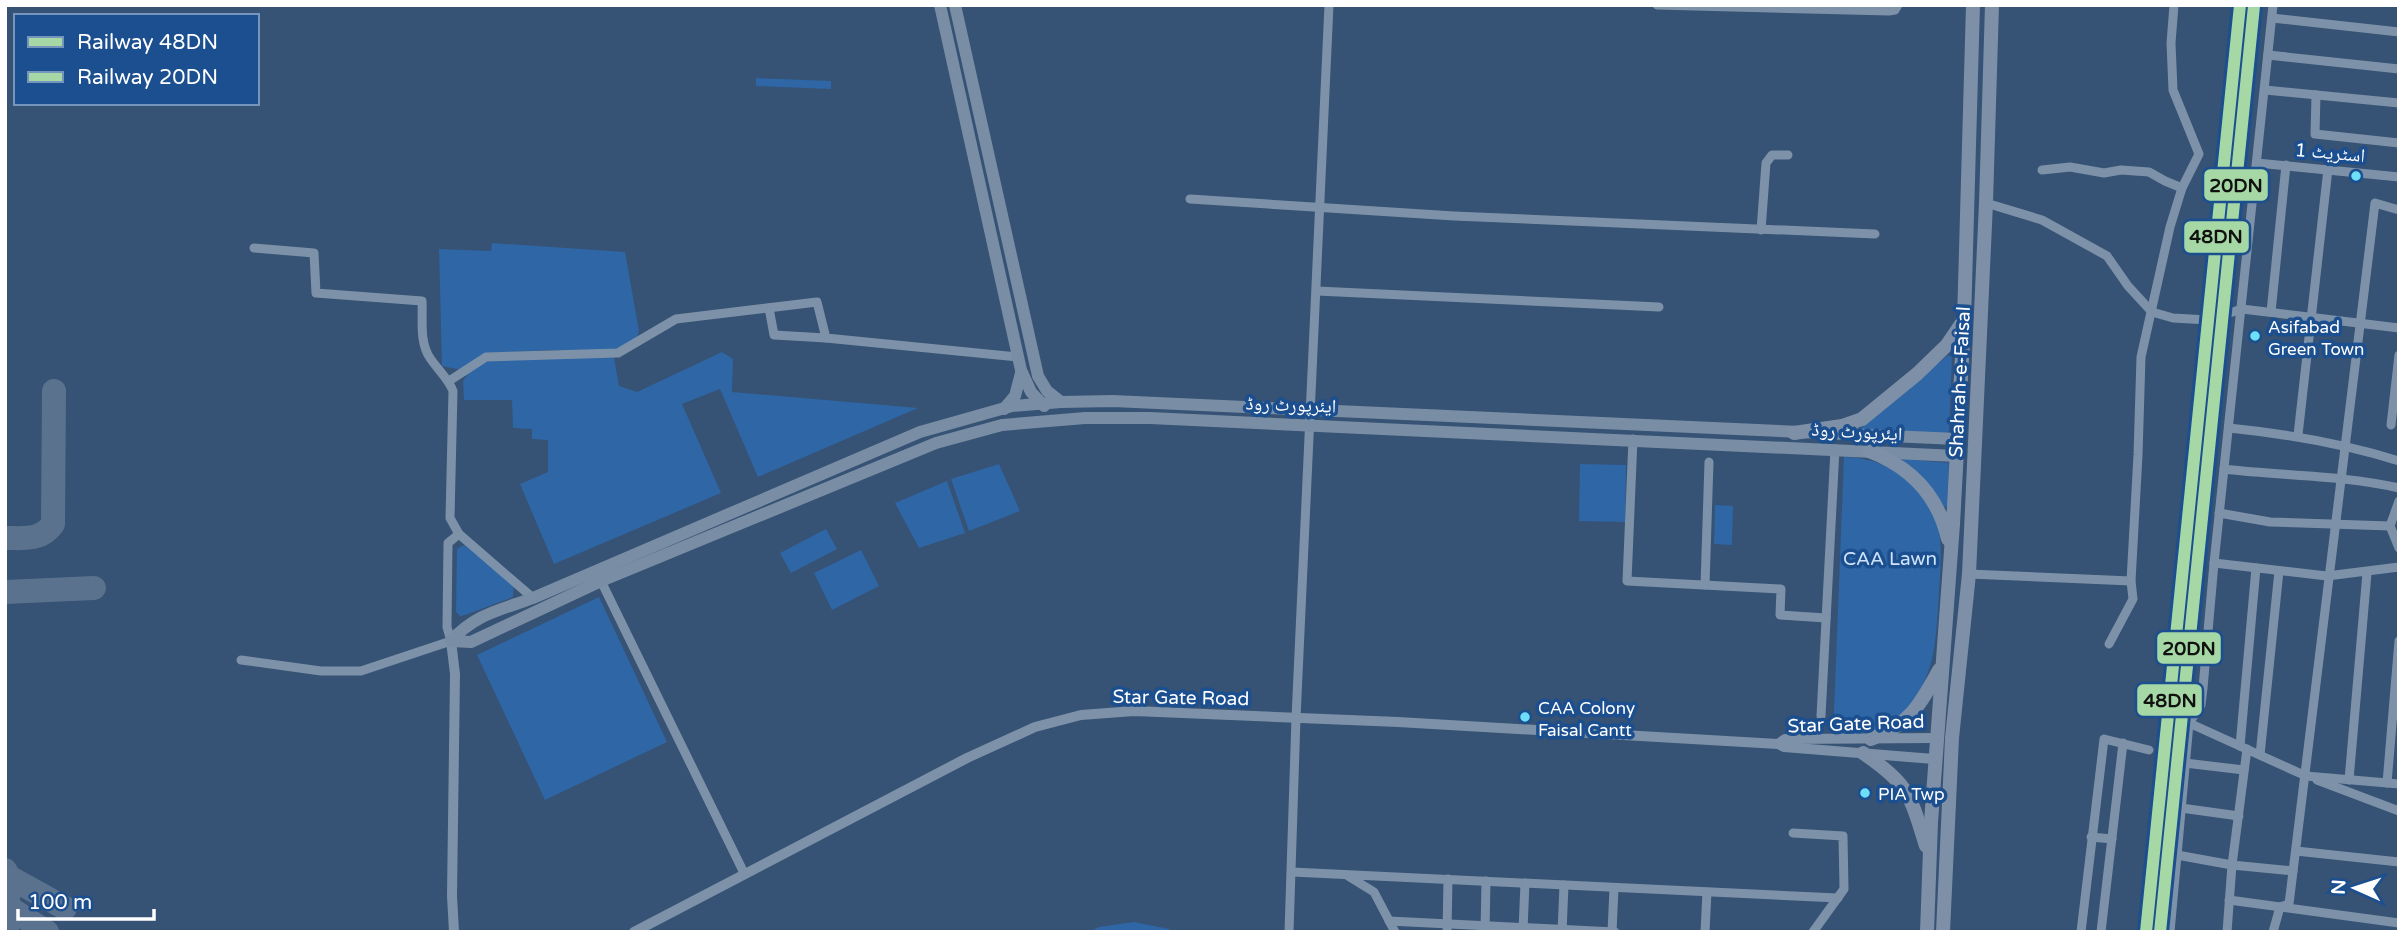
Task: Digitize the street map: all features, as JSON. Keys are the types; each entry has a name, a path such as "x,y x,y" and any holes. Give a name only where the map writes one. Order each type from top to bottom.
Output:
{"highway":[{"name":"Shahrah-e-Faisal","path":"1927,932 1934,759 1949,579 1964,320 1973,5"},
{"name":"Shahrah-e-Faisal","path":"1943,932 1951,760 1969,574 1992,5"},
{"path":"1794,432 1842,426 1862,419 1917,374 1947,345 1964,320"},
{"path":"1869,451 1888,458 1909,471 1942,516 1948,538 1949,579"},
{"path":"1871,739 1899,726 1915,711 1941,666"},
{"path":"1863,753 1903,785 1911,799 1930,857"}],"main road":[{"path":"940,5 1021,370 1031,392 1041,404 1065,419"},
{"path":"955,5 1038,376 1047,391 1062,402"},
{"path":"1003,409 1015,396 1021,370"},
{"path":"1002,425 1023,406 1038,376"},
{"name":"ایئرپورٹ روڈ","path":"650,555 747,506 920,432 1003,409 1062,402 1114,401 1310,409 1957,439"},
{"name":"ایئرپورٹ روڈ","path":"650,555 752,519 936,443 1002,425 1065,419 1150,418 1310,424 1956,456"},
{"path":"747,506 752,519"},
{"path":"451,641 471,642 650,555"},
{"path":"451,641 464,626 483,616 650,555"}],"street":[{"path":"1289,932 1296,718 1322,207 1329,5"},
{"path":"1657,5 1876,11 1895,10 1898,5"},
{"path":"2109,644 2133,598 2131,581 2141,357 2182,188 2199,153 2173,90 2171,43 2174,5"},
{"path":"2170,932 2189,723 2201,705 2273,5"},
{"path":"2272,18 2399,32"},
{"path":"2268,55 2399,69"},
{"path":"2265,90 2399,103"},
{"path":"2316,95 2315,134 2399,143"},
{"path":"1762,230 1766,163 1772,155 1788,155"},
{"name":"اسٹریٹ 1","path":"2257,163 2399,177"},
{"path":"2271,313 2286,165"},
{"path":"2042,170 2070,167 2104,173 2121,170 2149,172 2182,188"},
{"path":"2298,435 2328,169"},
{"path":"1190,199 1467,217 1875,234"},
{"path":"1986,203 2042,220 2107,256 2128,286 2152,312 2173,318 2208,320 2242,309 2399,328"},
{"path":"2280,907 2289,904 2327,576 2375,204 2399,210"},
{"path":"254,248 314,253 316,293 422,301 424,345 429,357 453,391 450,519 459,534 533,598"},
{"path":"1317,291 1660,307"},
{"path":"449,382 486,357 618,353 676,319 817,302 825,338"},
{"path":"769,308 774,335 1018,357"},
{"path":"2391,425 2399,355"},
{"path":"2229,428 2298,435 2399,461"},
{"path":"1633,439 1628,581 1781,589 1780,615 1826,618"},
{"path":"1821,716 1835,449"},
{"path":"1705,585 1709,461"},
{"path":"2224,468 2340,478 2399,488"},
{"path":"2398,502 2390,526 2399,548"},
{"path":"2219,513 2270,522 2390,526"},
{"path":"454,932 452,896 455,674 447,618 448,543 459,534"},
{"path":"2214,564 2327,576 2399,567"},
{"path":"2227,932 2244,769 2243,748 2256,568"},
{"path":"2260,755 2278,570"},
{"path":"2349,780 2367,573"},
{"path":"1969,574 2131,581"},
{"path":"601,581 744,873"},
{"path":"241,660 321,671 361,671 451,641"},
{"path":"2387,783 2399,641"},
{"name":"Star Gate Road","path":"634,932 967,758 1035,727 1081,715 1134,712 1606,733 1778,744 1784,747 1934,759"},
{"path":"2189,723 2305,776 2399,811"},
{"name":"Star Gate Road","path":"1778,744 1785,739 1936,737"},
{"path":"2081,932 2104,738 2149,750"},
{"path":"2101,932 2123,743"},
{"path":"2185,763 2244,769"},
{"path":"2305,776 2399,784"},
{"path":"2181,808 2238,816"},
{"path":"1793,834 1843,836 1844,889 1813,932"},
{"path":"2091,837 2112,839"},
{"path":"2296,851 2399,862"},
{"path":"2177,855 2232,865 2293,871"},
{"path":"1292,872 1838,898"},
{"path":"1347,875 1374,892 1395,932"},
{"path":"1447,928 1448,879"},
{"path":"1485,928 1486,881"},
{"path":"1523,929 1525,883"},
{"path":"1562,930 1564,885"},
{"path":"1389,921 1447,928 1614,932 1614,888"},
{"path":"1706,932 1707,892"},
{"path":"2229,900 2399,923"},
{"path":"2273,932 2280,907"}],"green space":[{"path":"756,78 831,81 831,89 756,86"},
{"path":"492,243 625,252 639,331 637,338 620,348 603,351 486,353 462,370 442,366 439,249 491,251"},
{"path":"722,352 733,359 732,392 918,408 758,477 720,389 682,404 721,493 554,564 520,484 548,472 548,440 532,439 532,429 513,428 512,400 464,400 463,381 470,371 487,360 562,356 614,358 619,386 637,392"},
{"path":"1948,355 1952,357 1949,430 1946,436 1856,432"},
{"name":"CAA Lawn","path":"1844,457 1868,460 1888,467 1906,480 1922,497 1939,530 1940,570 1932,658 1913,702 1904,715 1889,726 1861,734 1833,736"},
{"path":"1902,459 1949,463 1947,506 1943,508"},
{"path":"999,464 1020,511 969,531 951,479"},
{"path":"1580,464 1626,465 1625,522 1579,521"},
{"path":"947,481 965,533 919,548 895,503"},
{"path":"1715,505 1733,506 1732,545 1714,544"},
{"path":"826,529 837,549 791,573 780,553"},
{"path":"464,545 514,583 513,597 465,615 460,616 456,612 457,549"},
{"path":"861,550 879,586 832,610 814,573"},
{"path":"599,597 667,742 545,800 477,655"},
{"path":"1134,922 1174,932 1089,932 1099,927"}],"taxiway":[{"path":"5,538 38,536 53,524 54,391"},
{"path":"5,592 94,588"},
{"path":"5,870 9,877 7,932"},
{"path":"9,877 65,908"},
{"path":"5,905 47,932"}],"railway":[{"path":"2139,932 2233,5"}],"rail line":[{"name":"48DN","path":"2146,932 2240,5"},
{"name":"20DN","path":"2160,932 2254,6"}],"place":[{"name":"Asifabad Green Town","path":"2255,336"},
{"name":"CAA Colony Faisal Cantt","path":"1525,717"},
{"name":"PIA Twp","path":"1865,793"}]}
